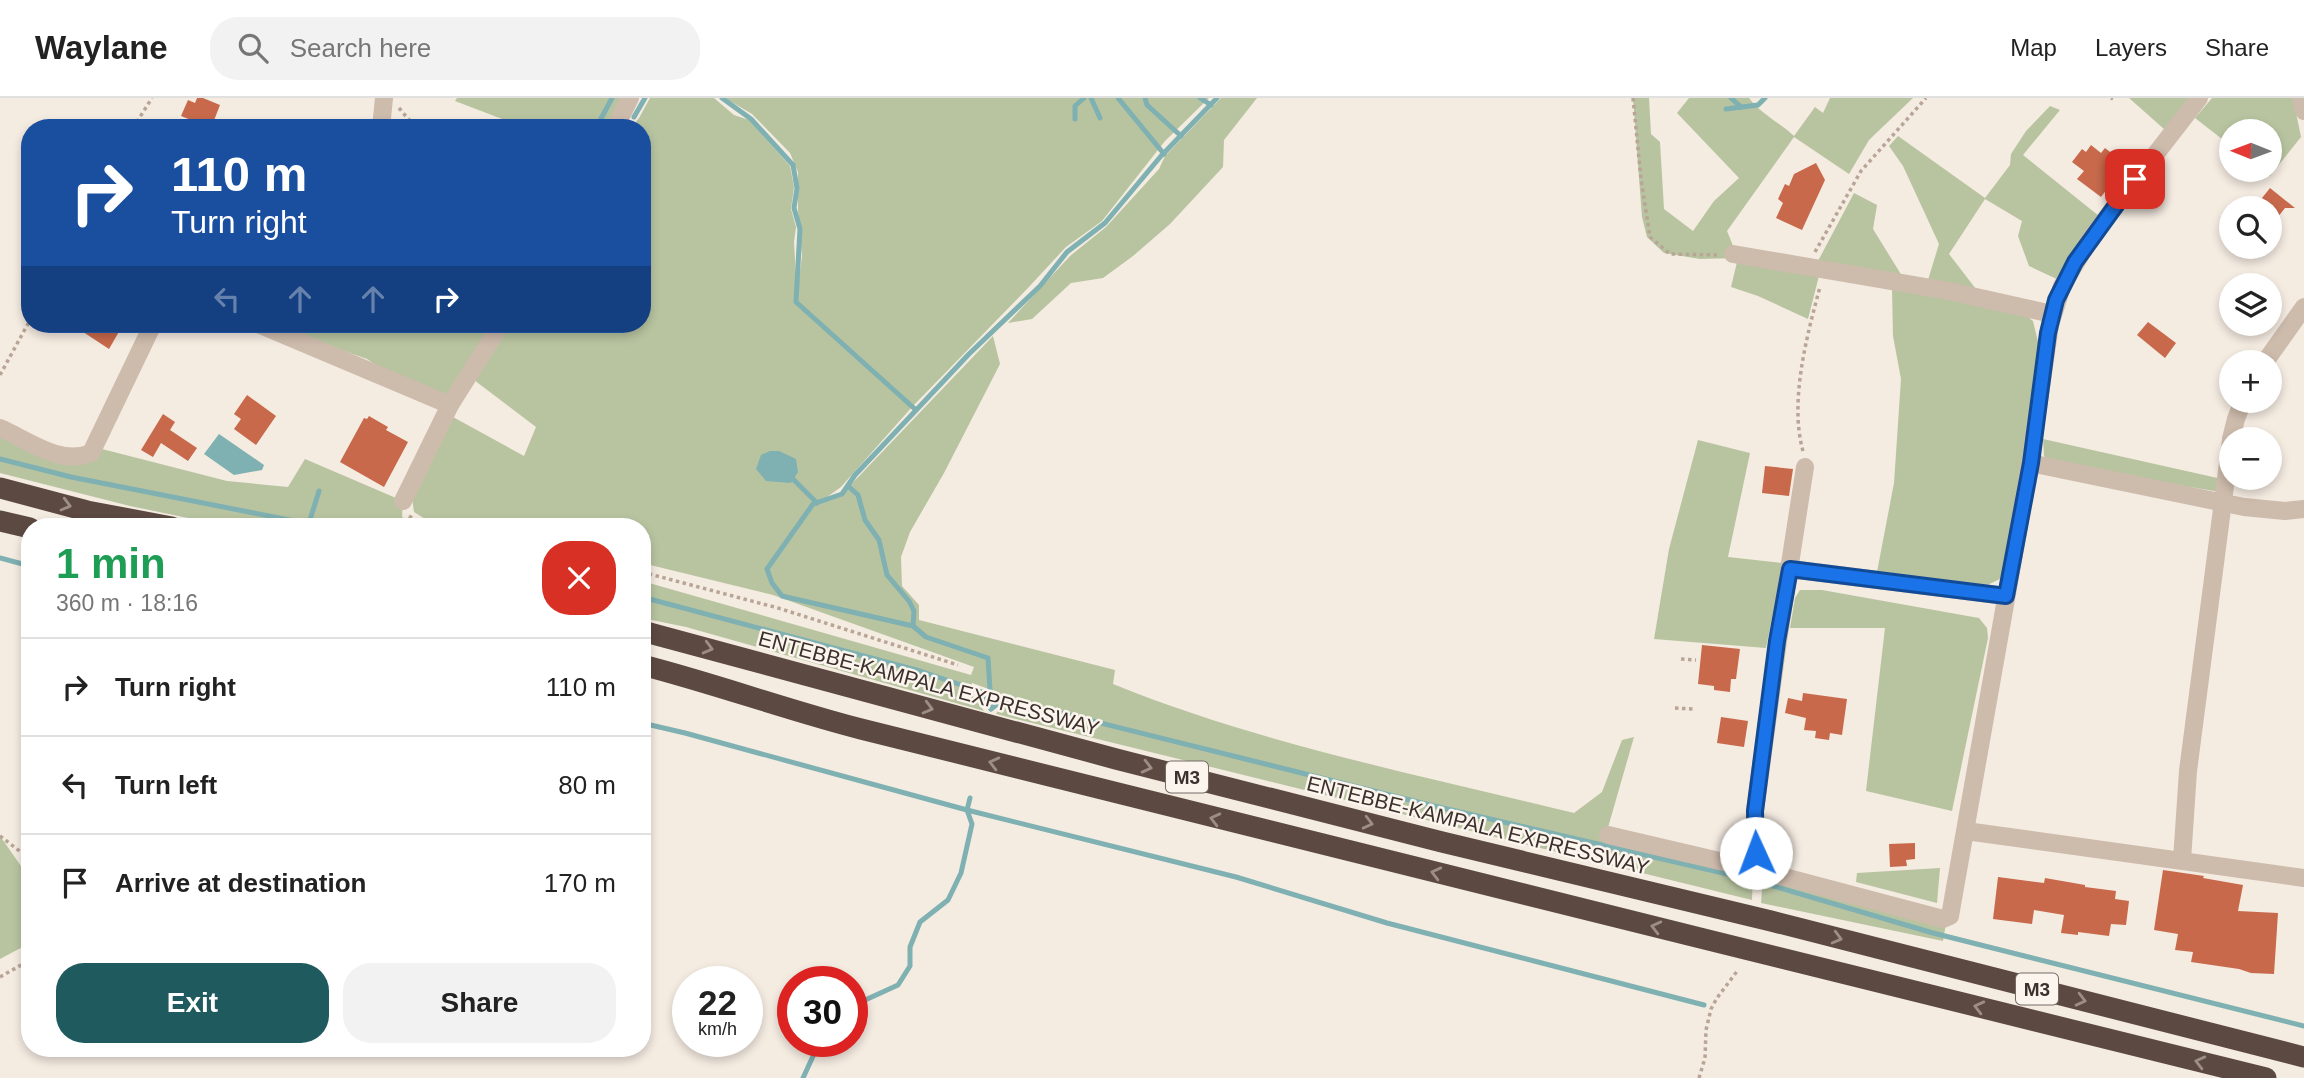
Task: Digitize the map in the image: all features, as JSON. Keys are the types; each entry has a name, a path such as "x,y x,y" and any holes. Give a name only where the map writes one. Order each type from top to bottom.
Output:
{"highway":[{"path":"0,488 124,518"},
{"path":"0,521 21,526"},
{"name":"ENTEBBE-KAMPALA EXPRESSWAY","path":"651,633 1129,763 1784,924 2304,1056"},
{"name":"M3","path":"651,669 866,731 2266,1078"}],"street":[{"path":"620,119 630,98"},
{"path":"1608,835 1758,870 1945,920 1950,916 2031,463 2052,314 2062,286 2090,239 2199,98"},
{"path":"2301,98 2304,111"},
{"path":"1733,254 1949,291 2052,314"},
{"path":"2274,350 2304,307"},
{"path":"0,428 50,452 75,458 92,453 149,333"},
{"path":"279,333 450,405"},
{"path":"403,501 450,405 495,333"},
{"path":"2031,463 2260,510 2304,509"},
{"path":"1758,870 1755,811 1777,641 1805,467"},
{"path":"2182,860 2188,771 2224,490"},
{"path":"1790,569 2006,596"},
{"path":"1965,831 2304,877"}],"path":[{"path":"139,119 152,98"},
{"path":"1633,98 1650,237 1670,254 1733,254"},
{"path":"1805,467 1799,439 1800,385 1816,267 1861,171 1926,98"},
{"path":"391,103 407,119"},
{"path":"0,375 23,333"},
{"path":"651,574 778,608 958,665"},
{"path":"1681,659 1696,660"},
{"path":"1675,708 1693,709"},
{"path":"0,836 21,852"},
{"path":"0,977 21,965"},
{"path":"1699,1078 1705,1058 1706,1030 1711,1009 1738,970"}],"green space":[{"path":"457,98 626,98 616,119 502,119 455,101"},
{"path":"650,98 714,98 734,115 749,120 790,166 794,187 791,209 796,227 794,242 797,296 802,256 798,172 790,153 752,114 725,98 1209,98 1165,141 1102,221 1066,247 912,407 841,487 827,497 842,494 993,336 1000,364 944,473 910,532 901,557 902,586 919,605 919,620 1115,670 1113,684 1169,705 1283,741 1574,813 1602,792 1622,740 1634,737 1605,838 1753,872 1752,900 996,714 1000,707 1000,693 972,683 970,692 984,711 686,627 651,620 651,584 971,675 974,667 773,595 651,565 651,518 424,518 414,512 412,498 453,417 524,456 536,427 474,380 502,333 651,333 651,119 639,118"},
{"path":"1221,98 1257,98 1224,140 1223,167 1170,224 1103,278 1071,283 1032,319 1008,323 1070,256 1106,227 1159,169 1165,156"},
{"path":"1633,98 1649,98 1651,134 1660,142 1664,209 1693,231 1714,201 1739,178 1677,113 1689,98 1749,98 1794,136 1815,107 1823,113 1830,98 1913,98 1869,140 1849,174 1794,137 1727,231 1738,258 1700,259 1664,253 1647,237 1642,217"},
{"path":"2129,98 2191,98 2164,129"},
{"path":"2212,98 2293,98 2301,137 2282,161 2282,119 2219,119 2219,137 2195,118"},
{"path":"2050,106 2060,110 2023,155 2099,216 2061,281 2029,266 2018,236 2022,221 1985,199 1949,254 1979,293 1928,280 1939,244 1903,166 1889,146 1898,136 1985,198 2010,165 2011,154 2026,131"},
{"path":"1854,193 1877,205 1873,229 1902,276 1818,261"},
{"path":"1738,258 1820,272 1808,319 1731,287"},
{"path":"1892,288 2021,312 2033,321 2039,346 2007,557 2000,579 1983,587 1877,572 1894,483 1901,379 1893,336"},
{"path":"301,333 489,333 448,397 398,380 367,359 318,342"},
{"path":"0,432 51,461 102,449 227,481 288,487 305,459 403,501 403,518 188,518 0,473"},
{"path":"2043,439 2219,478 2220,492 2053,464 2044,456"},
{"path":"1698,440 1750,453 1728,557 1783,563 1766,648 1654,639 1669,549"},
{"path":"1800,590 1822,590 1979,618 1987,628 1988,638 1952,811 1866,791 1885,628 1790,628 1795,598"},
{"path":"0,836 21,866 21,948 0,959"},
{"path":"1940,868 1937,903 1856,882 1857,873"},
{"path":"1763,876 1946,923 1943,941 1761,903"}],"water":[{"path":"219,434 264,465 262,470 234,475 204,454"},
{"path":"779,451 796,459 798,472 791,483 766,481 756,469 761,455"}],"building":[{"path":"197,98 203,98 220,105 215,119 188,119 181,116 188,100 195,103"},
{"path":"2091,145 2101,153 2105,148 2124,163 2101,197 2077,179 2084,171 2072,162 2082,149 2086,152"},
{"path":"1816,163 1825,180 1802,230 1776,218 1783,203 1778,199 1785,184 1789,186 1794,174"},
{"path":"2270,188 2280,196 2264,196"},
{"path":"2282,198 2295,208 2285,208 2282,212"},
{"path":"2148,322 2176,343 2165,358 2137,335"},
{"path":"85,333 118,333 109,349"},
{"path":"247,395 276,416 256,445 234,429 241,419 234,414"},
{"path":"163,414 175,422 170,430 197,448 188,461 161,443 153,457 141,450"},
{"path":"369,416 388,427 386,430 408,442 384,487 340,462 364,418"},
{"path":"1765,466 1793,469 1789,496 1762,493"},
{"path":"1702,645 1740,649 1736,679 1731,679 1730,692 1698,684"},
{"path":"1803,693 1847,699 1842,735 1830,733 1829,740 1815,738 1816,731 1804,730 1806,718 1785,713 1788,698 1802,701"},
{"path":"1721,717 1748,721 1744,747 1717,743"},
{"path":"1915,843 1915,859 1906,860 1907,866 1890,867 1889,844"},
{"path":"2163,870 2243,885 2238,911 2278,913 2274,974 2251,973 2191,962 2193,952 2175,950 2178,934 2154,930"},
{"path":"1998,877 2044,883 2045,878 2116,891 2115,899 2129,901 2126,925 2111,924 2109,936 2078,932 2078,935 2061,933 2064,915 2034,910 2032,924 1993,919"}],"waterway":[{"path":"601,119 612,98"},
{"path":"634,117 645,98"},
{"path":"722,98 751,119 793,165 797,188 794,208 800,229 796,302 916,410"},
{"path":"1075,119 1075,106 1084,98"},
{"path":"1091,98 1100,118"},
{"path":"1118,98 1164,154"},
{"path":"1145,98 1147,105 1181,136"},
{"path":"1200,98 1211,105"},
{"path":"913,626 782,596 772,583 767,569 813,504 842,494 855,475 969,354 1040,286 1067,252 1105,223 1161,156 1217,98"},
{"path":"1731,98 1741,107"},
{"path":"1726,109 1758,105 1765,98"},
{"path":"0,459 71,477 279,518"},
{"path":"793,479 817,503"},
{"path":"848,486 858,495 865,520 879,540 887,575 914,611 913,626 926,637 988,658 991,706"},
{"path":"311,518 319,491"},
{"path":"0,558 21,564"},
{"path":"651,599 920,671 982,692 991,709"},
{"path":"991,709 1004,699 1430,805 1753,880"},
{"path":"651,725 967,810 1236,877 1387,923 1704,1005"},
{"path":"868,999 898,985 910,966 910,947 920,922 948,900 961,873 972,824 967,810 970,798"},
{"path":"1770,885 1933,933 2304,1026"},
{"path":"803,1078 813,1057"}],"route":[{"path":"1756,853 1755,811 1777,641 1790,569 2006,596 2031,463 2048,333 2056,300 2090,239 2135,179"}]}
